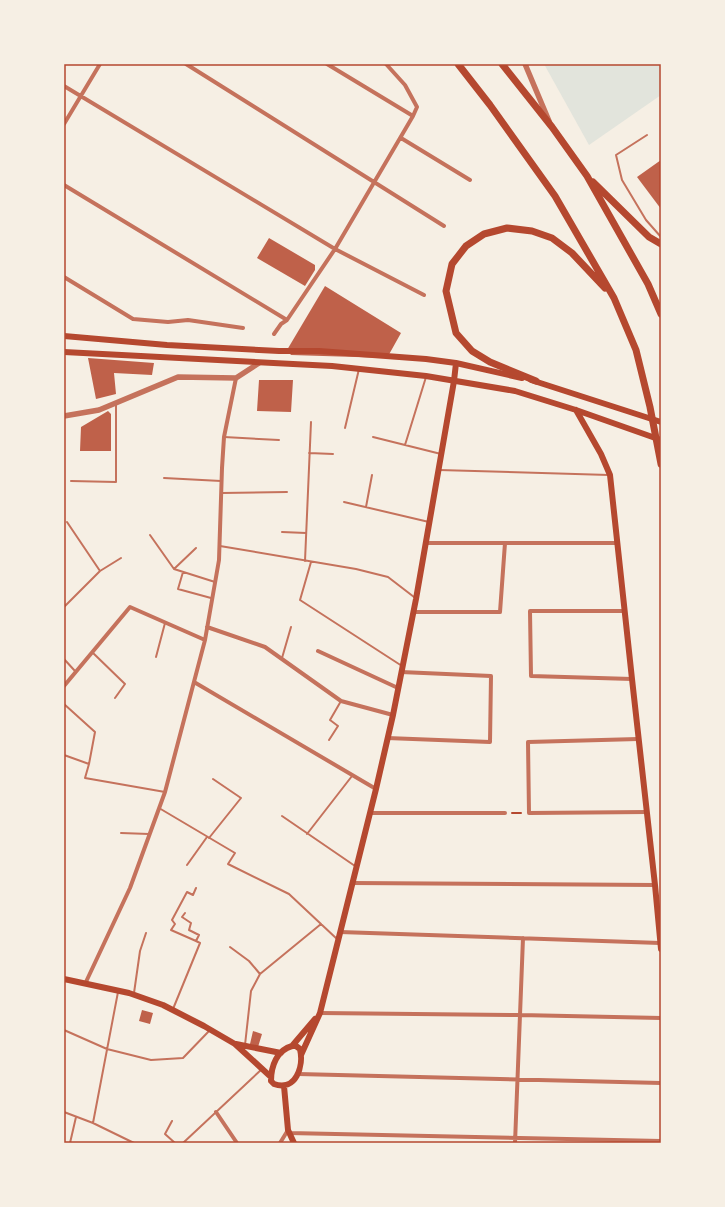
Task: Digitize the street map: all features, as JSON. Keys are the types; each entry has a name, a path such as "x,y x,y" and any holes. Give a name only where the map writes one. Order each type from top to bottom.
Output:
{"highway":[{"path":"458,64 490,105 555,196 614,298 636,350 650,407 661,464"},
{"path":"502,64 552,127 587,176 648,284 661,314"},
{"path":"587,176 649,237 661,244"},
{"path":"536,381 490,362 472,351 456,333 446,291 452,264 466,246 484,234 507,228 532,231 552,238 572,254 614,298"}],"main road":[{"path":"64,336 167,345 278,351 305,350 426,359 456,363 536,381 661,422"},
{"path":"64,352 160,356 359,368 426,376 515,391 576,410 661,440"},
{"path":"302,1055 320,1013 393,715 414,612 442,454 456,363"},
{"path":"576,410 601,454 610,475 661,946"},
{"path":"64,979 134,994 173,1010 211,1029 235,1044 271,1077"},
{"path":"292,1046 296,1046 300,1049 302,1055 300,1072 290,1084 279,1086 271,1081 273,1064 277,1056 288,1047 292,1046 320,1013"},
{"path":"235,1044 281,1053"},
{"path":"284,1086 288,1132 294,1143"}],"street":[{"path":"64,124 100,64"},
{"path":"186,64 444,226"},
{"path":"327,64 413,116"},
{"path":"274,334 281,324 287,320 335,249 401,138 417,107 405,85 386,64"},
{"path":"525,64 552,127"},
{"path":"64,86 335,249 424,295"},
{"path":"401,138 470,180"},
{"path":"64,185 287,320"},
{"path":"64,277 133,319 168,322 188,320 244,328"},
{"path":"64,416 99,410 178,377 236,378 259,363"},
{"path":"85,984 130,888 165,792 205,640 219,560 221,481 224,438 236,378"},
{"path":"426,543 618,543"},
{"path":"414,612 500,612 505,543"},
{"path":"64,686 130,607 205,640"},
{"path":"625,611 530,611 531,676 632,679"},
{"path":"208,627 265,647 341,701 393,715"},
{"path":"318,651 398,688"},
{"path":"387,738 490,742 491,676 402,669"},
{"path":"194,682 376,789"},
{"path":"638,740 528,742 529,813 647,812"},
{"path":"370,813 505,813"},
{"path":"352,883 655,885"},
{"path":"340,932 523,938 661,946"},
{"path":"515,1141 523,938"},
{"path":"320,1013 520,1014 661,1018"},
{"path":"298,1074 661,1083"},
{"path":"216,1112 238,1143"},
{"path":"280,1143 288,1132 515,1141 661,1141"}],"lane":[{"path":"647,136 616,155 622,180 646,220 661,237"},
{"path":"345,428 359,368"},
{"path":"405,445 426,376"},
{"path":"71,481 116,482 116,403"},
{"path":"305,561 311,422"},
{"path":"372,437 442,454"},
{"path":"224,438 280,440"},
{"path":"309,453 333,454"},
{"path":"439,470 610,475"},
{"path":"366,507 372,475"},
{"path":"164,478 221,481"},
{"path":"221,493 287,492"},
{"path":"344,502 430,522"},
{"path":"67,522 100,571"},
{"path":"282,532 306,533"},
{"path":"150,535 174,569 215,582"},
{"path":"219,546 388,577 416,599"},
{"path":"174,569 196,548"},
{"path":"64,607 100,571 121,558"},
{"path":"311,562 300,600 402,669"},
{"path":"183,572 178,589 212,599"},
{"path":"156,657 165,622"},
{"path":"282,658 291,628"},
{"path":"92,652 125,684 115,698"},
{"path":"64,659 76,672"},
{"path":"329,740 338,726 330,720 341,701"},
{"path":"64,704 95,732 85,778 165,792"},
{"path":"64,755 89,764"},
{"path":"307,834 353,775"},
{"path":"187,865 208,837 241,798 212,779"},
{"path":"159,808 234,853 228,864 289,894 338,940"},
{"path":"282,816 356,867"},
{"path":"121,833 150,834"},
{"path":"173,1010 200,944 171,930 174,924 172,920 187,892 193,894 196,888"},
{"path":"185,913 182,917 192,923 189,930 199,935 196,941"},
{"path":"245,1046 251,991 260,974 321,924"},
{"path":"134,994 140,951 146,933"},
{"path":"230,947 248,961 260,974"},
{"path":"93,1123 118,990"},
{"path":"64,1030 107,1049 151,1060 183,1058 211,1029"},
{"path":"183,1143 262,1068"},
{"path":"64,1112 93,1123 134,1143"},
{"path":"70,1143 76,1117"},
{"path":"172,1120 165,1134 175,1143"}],"path":[{"path":"505,813 529,813"}],"shaded area":[{"path":"544,64 661,64 661,95 589,145"}],"building":[{"path":"661,160 661,209 637,177"},
{"path":"269,238 315,265 315,270 305,286 257,258"},
{"path":"325,286 401,333 387,358 291,355 287,350"},
{"path":"88,358 154,363 152,375 114,373 116,394 96,399"},
{"path":"259,380 293,380 291,412 257,411"},
{"path":"108,411 111,414 111,451 80,451 81,427"},
{"path":"142,1010 153,1013 150,1024 139,1021"},
{"path":"253,1031 262,1034 258,1047 250,1044"}]}
